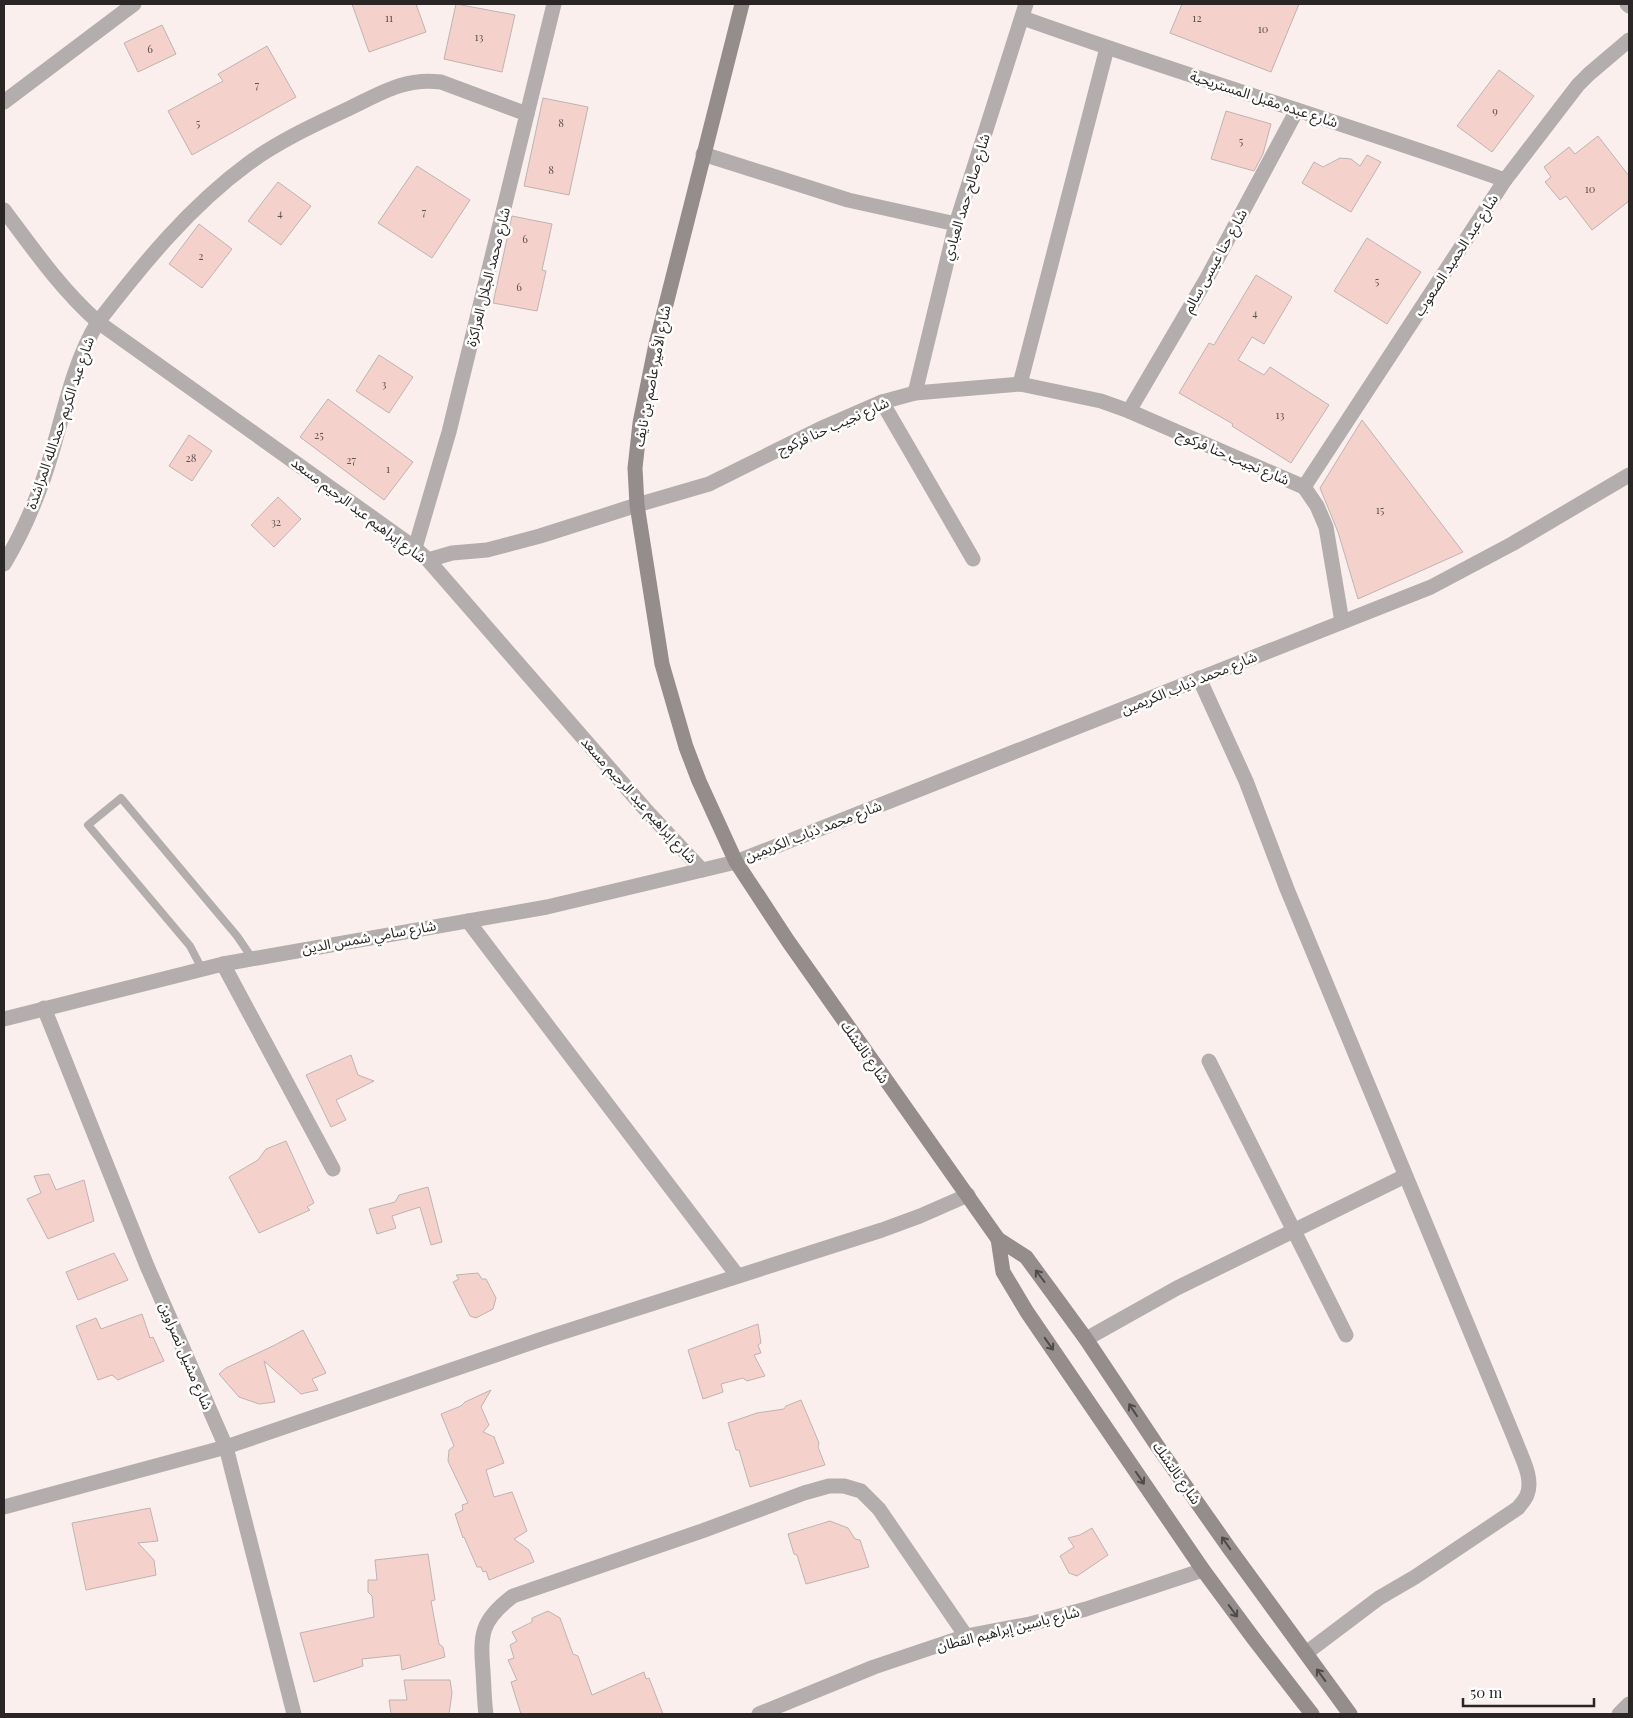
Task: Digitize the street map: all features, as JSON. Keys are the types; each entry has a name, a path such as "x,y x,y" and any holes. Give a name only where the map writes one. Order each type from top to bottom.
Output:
{"main road":[{"name":"شارع الأمير عاصم بن نايف","path":"736,862 699,782 686,748 662,664 648,582 635,468 640,423 656,344 742,4"},
{"name":"شارع نالتشك","path":"736,862 815,980 998,1239 1026,1257 1086,1339 1229,1548 1350,1714"},
{"name":"شارع نالتشك","path":"998,1239 1002,1272 1027,1312 1203,1570 1312,1714"}],"street":[{"path":"4,102 134,4"},
{"name":"شارع محمد الجلال العراكزة","path":"415,548 449,432 554,4"},
{"name":"شارع عبده مقبل المستريحية","path":"1025,11 1107,48 1505,180"},
{"name":"شارع صالح حمد العبادي","path":"915,393 956,224 1025,11"},
{"name":"شارع عبد الحميد الصعوب","path":"1304,487 1505,180 1578,85 1629,40"},
{"path":"1020,384 1107,48"},
{"name":"شارع عبد الكريم حمدالله المراشدة","path":"4,564 26,520 40,486 52,453 81,354 98,322 139,269 175,229 226,181 262,154 351,107 410,82 441,82 527,114"},
{"name":"شارع حنا عيسى سالم","path":"1130,411 1207,278 1298,110"},
{"path":"703,154 848,200 956,224"},
{"name":"شارع إبراهيم عبد الرحيم مسعد","path":"4,210 50,272 79,305 98,322 415,548 428,560 644,809 702,870"},
{"name":"شارع نجيب حنا فركوح","path":"428,560 452,553 473,553 540,536 709,484 820,429 882,402 915,393 1020,384 1101,401 1130,411 1304,487 1317,506 1326,527 1342,622"},
{"path":"882,402 973,559"},
{"name":"شارع محمد ذياب الكريمين","path":"736,862 1431,587 1512,544 1629,475"},
{"path":"1199,678 1246,781 1287,889 1516,1442 1528,1476 1529,1489 1527,1496 1518,1508 1379,1598 1306,1653"},
{"name":"شارع سامي شمس الدين","path":"4,1019 223,964 547,907 736,862"},
{"path":"468,921 737,1275"},
{"path":"223,964 333,1169"},
{"name":"شارع مشيل نصراوين","path":"44,1008 147,1266 226,1448 294,1714"},
{"path":"1209,1061 1346,1335"},
{"path":"1086,1339 1177,1288 1405,1176"},
{"path":"4,1507 226,1448 545,1338 882,1230 968,1195"},
{"path":"486,1714 481,1644 483,1632 488,1621 499,1606 513,1596 702,1531 804,1493 829,1486 844,1486 861,1491 879,1509 966,1636"},
{"name":"شارع ياسين إبراهيم القطان","path":"759,1714 874,1667 966,1636 1030,1624 1086,1609 1203,1570"},
{"path":"1619,1714 1629,1704"}],"lane":[{"path":"202,969 190,946 88,826 121,798 237,936 252,958"}],"building":[{"path":"352,4 416,4 426,32 369,52"},
{"path":"456,4 515,15 502,72 444,59"},
{"path":"1182,4 1299,4 1271,72 1170,33"},
{"path":"162,25 176,54 138,72 124,43"},
{"path":"267,46 296,97 192,155 168,111 223,81 218,74"},
{"path":"1499,70 1534,96 1492,152 1457,126"},
{"path":"543,98 588,107 569,195 524,186"},
{"path":"1226,111 1271,124 1263,154 1254,171 1211,159"},
{"path":"1598,136 1629,176 1629,201 1592,230 1566,196 1560,200 1545,182 1551,177 1544,167 1569,147 1575,154"},
{"path":"1367,155 1381,162 1351,212 1302,183 1314,162 1323,167 1340,158 1351,159 1360,166"},
{"path":"417,166 470,200 432,258 378,223"},
{"path":"278,182 311,206 281,245 248,221"},
{"path":"512,216 552,224 542,270 546,271 537,311 493,303"},
{"path":"199,224 232,249 202,288 169,264"},
{"path":"1367,238 1421,272 1387,324 1334,291"},
{"path":"1256,275 1292,297 1264,344 1252,337 1238,360 1264,375 1270,367 1329,405 1291,463 1232,426 1233,424 1179,393 1209,343 1214,345"},
{"path":"379,355 413,377 389,413 356,391"},
{"path":"328,399 413,462 384,500 300,437"},
{"path":"1362,420 1463,552 1358,599 1338,532 1320,488"},
{"path":"189,435 212,451 192,481 169,466"},
{"path":"278,497 301,519 274,547 251,525"},
{"path":"351,1055 358,1075 374,1081 336,1100 346,1120 331,1127 306,1075"},
{"path":"286,1141 314,1203 307,1207 310,1210 259,1233 229,1177 258,1160 266,1149"},
{"path":"49,1174 56,1190 84,1180 94,1221 48,1239 27,1199 41,1193 34,1176"},
{"path":"428,1187 442,1242 431,1245 420,1207 392,1216 396,1228 377,1234 369,1209 395,1202 399,1195"},
{"path":"114,1253 128,1280 78,1300 66,1272"},
{"path":"478,1273 482,1279 486,1279 496,1298 493,1309 476,1318 470,1316 453,1282 459,1279 456,1275"},
{"path":"142,1314 150,1338 153,1337 164,1361 118,1380 112,1375 98,1380 76,1326 96,1318 101,1329"},
{"path":"758,1324 761,1343 758,1345 761,1353 754,1355 765,1376 747,1381 743,1378 721,1384 723,1392 703,1399 688,1350"},
{"path":"303,1330 326,1373 312,1379 318,1390 301,1394 264,1361 275,1402 259,1404 239,1397 219,1374 226,1368"},
{"path":"491,1390 481,1407 489,1425 483,1432 494,1437 504,1463 486,1470 494,1497 512,1492 527,1531 514,1539 529,1550 534,1562 489,1580 486,1571 483,1572 481,1567 477,1567 463,1538 455,1514 463,1510 462,1505 468,1503 448,1461 449,1450 454,1446 441,1414"},
{"path":"801,1400 819,1443 818,1447 825,1465 750,1487 739,1450 736,1450 728,1423 757,1413 784,1409 786,1406"},
{"path":"150,1508 158,1541 138,1543 154,1560 156,1575 86,1590 72,1523"},
{"path":"830,1521 848,1528 855,1539 860,1540 869,1567 806,1584 788,1534"},
{"path":"1092,1528 1108,1555 1077,1576 1069,1573 1060,1556 1074,1547 1068,1538 1080,1535"},
{"path":"428,1554 435,1600 431,1601 439,1644 443,1647 445,1657 402,1670 400,1655 362,1659 363,1666 314,1682 300,1633 374,1617 372,1596 368,1592 368,1580 377,1580 375,1560"},
{"path":"548,1611 560,1618 573,1654 578,1656 592,1695 644,1672 646,1679 649,1678 663,1714 521,1714 511,1682 517,1680 508,1660 514,1658 510,1645 517,1641 512,1632 532,1622 532,1618"},
{"path":"404,1680 450,1680 452,1693 449,1714 391,1714 389,1700 407,1700"}]}
